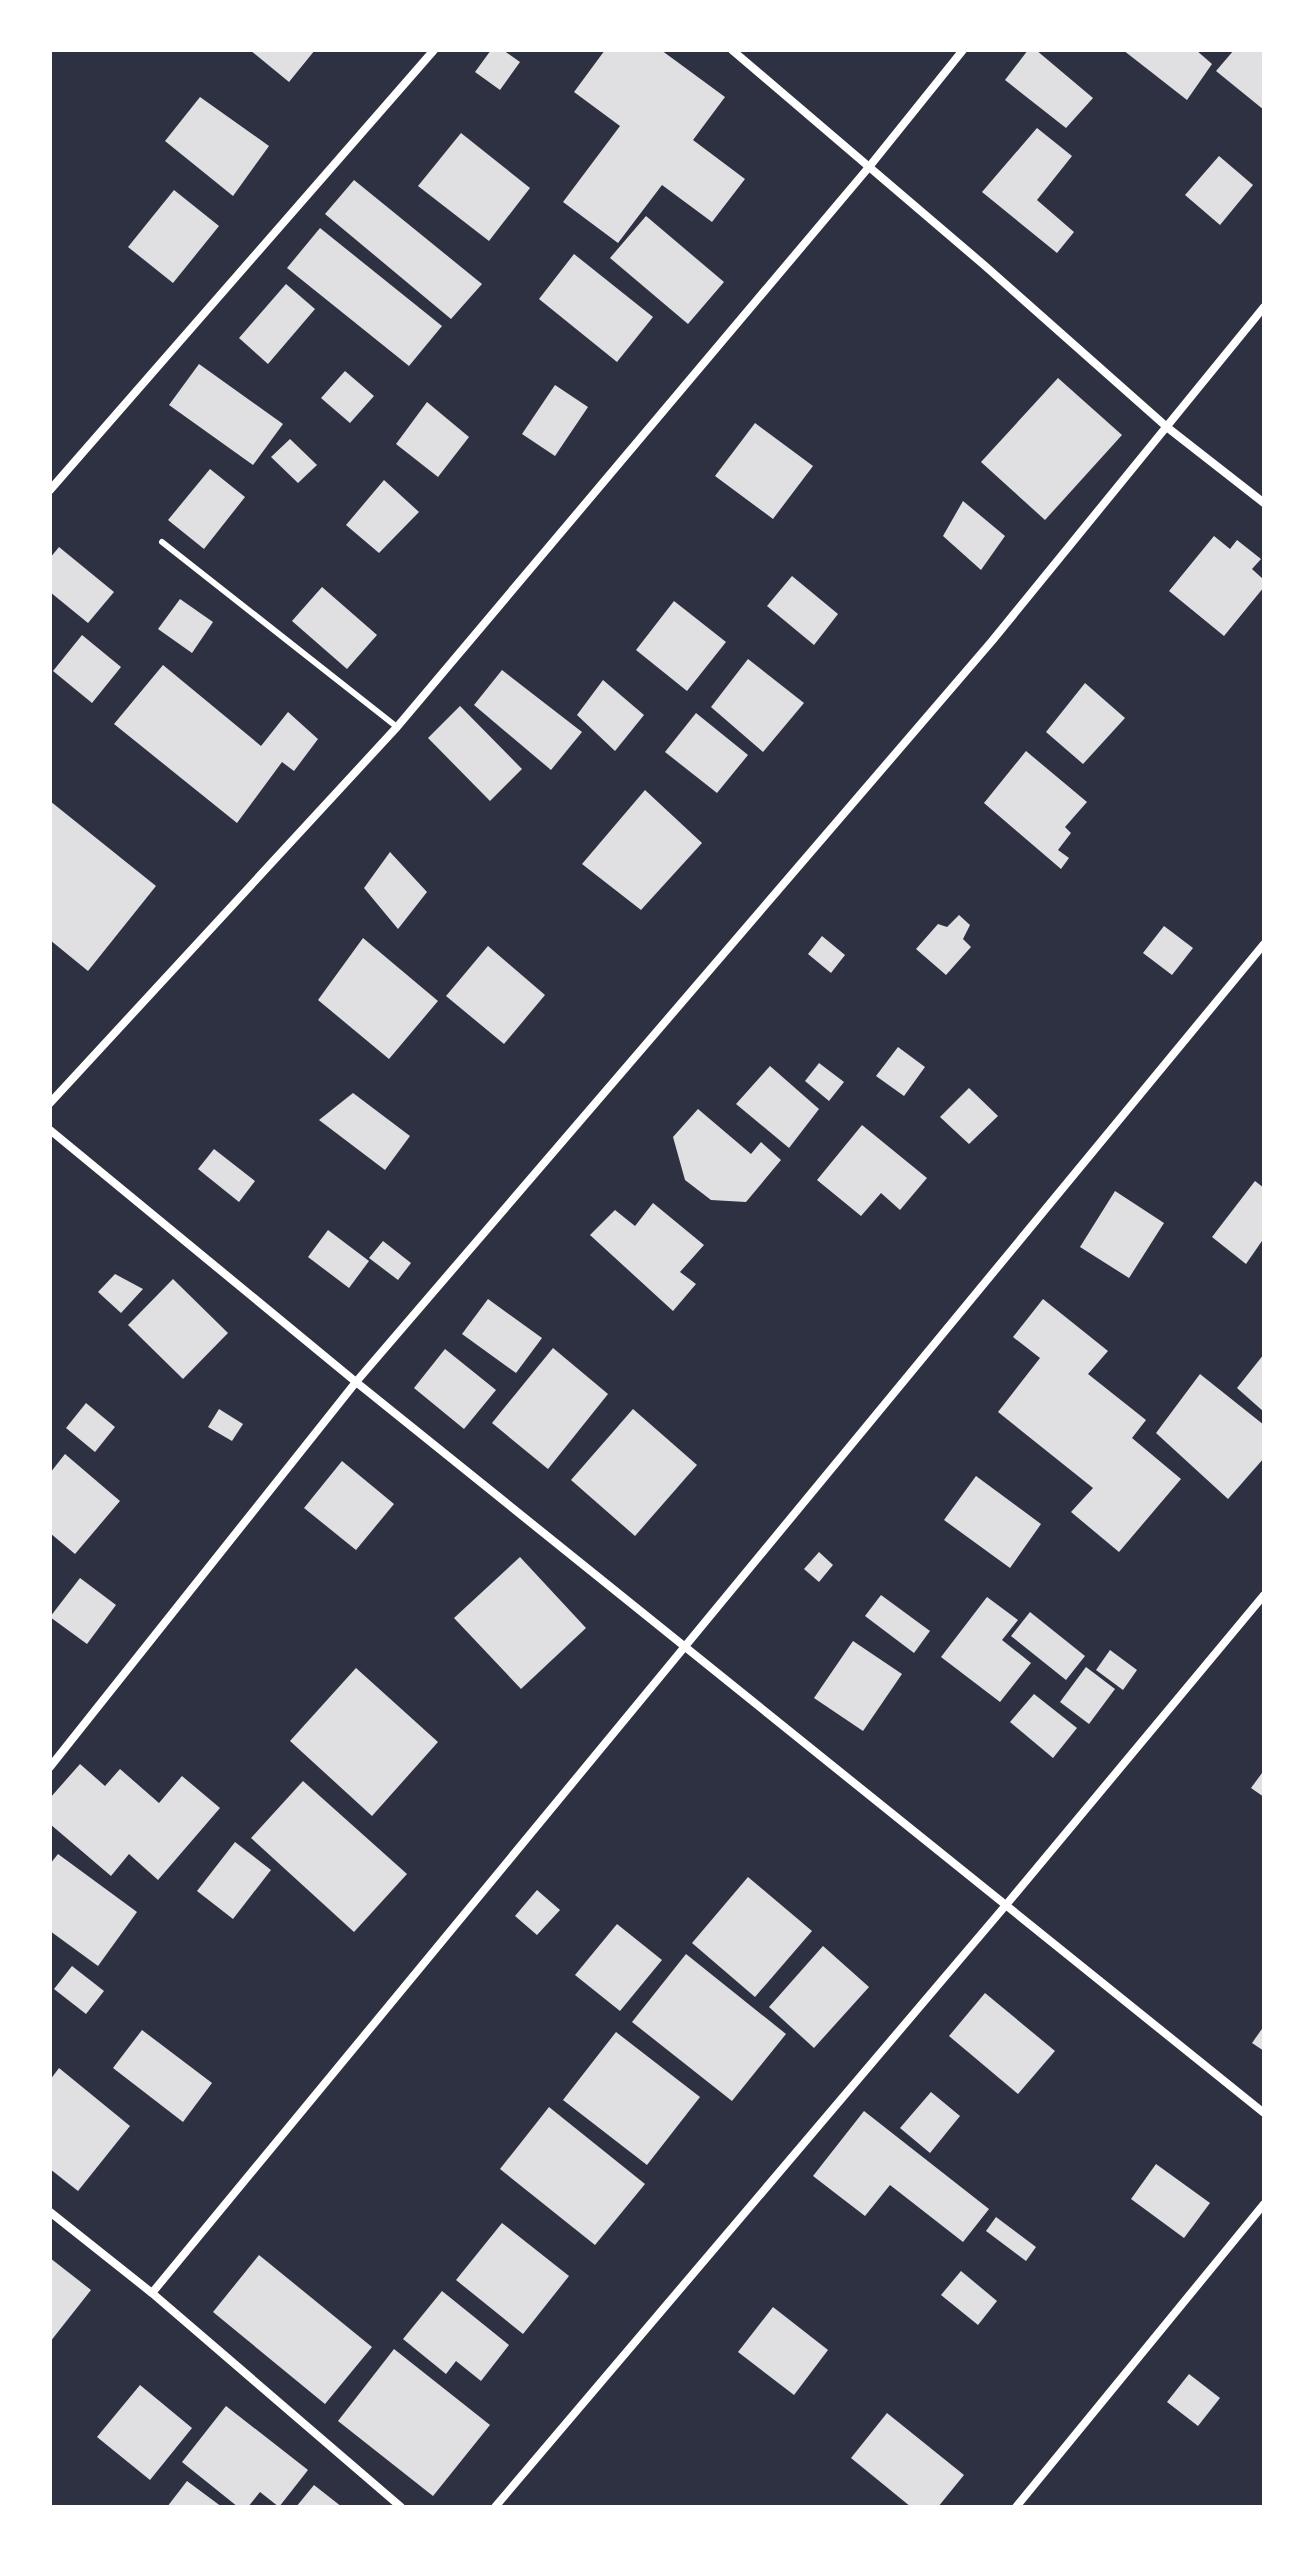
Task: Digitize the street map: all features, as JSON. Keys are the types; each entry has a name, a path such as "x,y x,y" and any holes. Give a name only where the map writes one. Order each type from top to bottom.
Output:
{"street":[{"path":"50,490 434,50"},
{"path":"732,50 1168,428 1264,503"},
{"path":"50,1103 397,727 869,167 963,50"},
{"path":"50,1767 356,1382 982,653 1264,307"},
{"path":"152,2293 1264,944"},
{"path":"50,1130 684,1648 1264,2113"},
{"path":"495,2507 1006,1905 1264,1595"},
{"path":"1016,2507 1264,2204"},
{"path":"50,2212 152,2293 401,2507"}],"lane":[{"path":"162,542 397,727"}],"building":[{"path":"250,50 315,50 289,82"},
{"path":"491,50 503,50 520,62 500,90 475,72"},
{"path":"605,50 661,50 725,97 693,140 745,179 712,222 662,185 618,243 563,202 620,126 574,92"},
{"path":"1028,50 1036,50 1093,98 1066,128 1005,80"},
{"path":"1123,50 1196,50 1212,64 1187,100"},
{"path":"1234,50 1264,50 1264,110 1216,71"},
{"path":"200,97 269,146 233,196 165,141"},
{"path":"1037,128 1072,156 1037,200 1074,232 1057,253 982,192"},
{"path":"461,133 530,188 489,241 418,186"},
{"path":"1219,156 1253,185 1220,225 1185,195"},
{"path":"354,180 482,284 451,319 325,214"},
{"path":"174,190 219,226 173,283 128,247"},
{"path":"646,216 724,282 688,324 610,258"},
{"path":"320,228 442,326 409,366 287,268"},
{"path":"574,254 653,317 617,362 539,299"},
{"path":"286,284 315,309 268,364 239,338"},
{"path":"199,364 283,424 253,465 169,405"},
{"path":"345,371 374,396 350,423 321,398"},
{"path":"1058,378 1122,435 1045,520 981,462"},
{"path":"555,385 588,407 555,456 522,434"},
{"path":"427,402 469,437 438,477 396,444"},
{"path":"755,423 813,466 773,519 715,476"},
{"path":"290,439 317,465 298,483 271,457"},
{"path":"210,469 245,497 204,549 168,520"},
{"path":"384,480 419,512 379,553 346,525"},
{"path":"963,501 1005,536 981,570 943,536"},
{"path":"1214,536 1230,549 1237,540 1261,559 1252,569 1264,580 1264,587 1224,636 1169,591"},
{"path":"59,547 114,592 88,623 50,592 50,558"},
{"path":"792,576 838,614 814,645 767,606"},
{"path":"322,587 377,635 347,669 292,621"},
{"path":"180,599 213,622 192,653 158,629"},
{"path":"674,601 726,642 687,691 636,650"},
{"path":"82,635 121,667 92,703 53,671"},
{"path":"748,659 804,703 763,752 711,707"},
{"path":"163,665 261,746 288,712 318,739 294,771 282,762 237,823 114,724"},
{"path":"502,670 582,732 551,770 474,705"},
{"path":"603,680 644,715 615,751 577,715"},
{"path":"1085,683 1125,718 1083,764 1046,732"},
{"path":"460,706 522,769 490,801 428,738"},
{"path":"696,713 748,755 717,793 665,752"},
{"path":"1026,751 1087,802 1065,827 1071,833 1058,850 1069,858 1061,869 984,803"},
{"path":"645,790 702,843 641,910 582,864"},
{"path":"50,801 156,886 88,971 50,940"},
{"path":"390,852 427,892 398,929 364,888"},
{"path":"959,915 970,925 963,939 971,947 946,975 916,949 938,924 947,927"},
{"path":"1164,926 1193,948 1172,975 1143,953"},
{"path":"822,936 845,955 831,973 808,954"},
{"path":"363,938 438,1001 389,1059 318,1000"},
{"path":"488,946 545,995 504,1044 446,996"},
{"path":"898,1047 925,1067 904,1096 876,1076"},
{"path":"819,1063 844,1082 829,1101 805,1081"},
{"path":"770,1066 819,1109 789,1148 736,1104"},
{"path":"969,1088 998,1116 969,1144 940,1117"},
{"path":"353,1093 410,1136 385,1170 319,1120"},
{"path":"698,1109 751,1154 761,1142 781,1160 746,1202 711,1200 685,1180 673,1137"},
{"path":"862,1125 927,1178 900,1210 881,1193 861,1216 817,1180"},
{"path":"214,1149 255,1181 239,1202 198,1169"},
{"path":"1255,1181 1264,1188 1264,1238 1246,1264 1212,1237"},
{"path":"1115,1191 1164,1223 1129,1278 1080,1247"},
{"path":"653,1203 704,1245 680,1272 696,1284 673,1311 590,1235 615,1210 635,1226"},
{"path":"328,1230 369,1261 349,1288 308,1257"},
{"path":"383,1241 411,1263 398,1280 369,1258"},
{"path":"115,1274 143,1289 121,1313 98,1292"},
{"path":"173,1279 228,1333 183,1379 128,1325"},
{"path":"488,1299 542,1338 516,1373 462,1334"},
{"path":"1043,1299 1108,1351 1088,1374 1146,1420 1132,1438 1181,1479 1119,1552 1071,1512 1093,1488 998,1412 1040,1358 1013,1337"},
{"path":"553,1348 608,1394 548,1469 492,1423"},
{"path":"445,1349 496,1390 464,1429 414,1388"},
{"path":"1264,1354 1264,1412 1237,1388"},
{"path":"1200,1374 1264,1425 1264,1458 1228,1499 1156,1433"},
{"path":"86,1403 115,1427 95,1452 66,1428"},
{"path":"219,1409 243,1424 232,1441 208,1427"},
{"path":"633,1409 697,1465 635,1536 571,1480"},
{"path":"65,1454 120,1501 75,1554 50,1533 50,1473"},
{"path":"342,1461 394,1504 356,1550 304,1508"},
{"path":"976,1476 1041,1524 1010,1568 944,1520"},
{"path":"819,1552 833,1565 819,1582 804,1569"},
{"path":"520,1557 586,1628 521,1689 454,1618"},
{"path":"80,1578 116,1605 87,1644 50,1617"},
{"path":"881,1595 930,1631 914,1653 865,1616"},
{"path":"987,1597 1018,1620 1002,1640 1031,1663 1000,1702 941,1657"},
{"path":"1030,1612 1085,1656 1066,1680 1011,1636"},
{"path":"853,1641 902,1674 863,1731 814,1698"},
{"path":"1110,1650 1137,1670 1123,1690 1096,1670"},
{"path":"1086,1667 1115,1689 1089,1724 1060,1702"},
{"path":"356,1668 438,1742 372,1816 290,1741"},
{"path":"1034,1694 1077,1728 1053,1758 1010,1722"},
{"path":"80,1764 105,1786 120,1769 159,1803 182,1776 220,1808 158,1880 129,1854 111,1876 50,1824 50,1798"},
{"path":"1262,1773 1264,1775 1264,1797 1251,1788"},
{"path":"303,1781 407,1874 354,1932 251,1838"},
{"path":"235,1842 271,1870 233,1919 197,1891"},
{"path":"58,1854 137,1912 98,1966 50,1931 50,1864"},
{"path":"748,1877 812,1931 755,1997 692,1943"},
{"path":"537,1890 560,1910 537,1935 515,1916"},
{"path":"617,1924 662,1960 620,2011 575,1975"},
{"path":"823,1946 869,1987 814,2048 769,2007"},
{"path":"686,1954 786,2034 732,2101 632,2022"},
{"path":"72,1966 104,1991 86,2014 54,1989"},
{"path":"985,1993 1055,2051 1018,2094 949,2036"},
{"path":"1264,2026 1264,2051 1252,2043"},
{"path":"142,2030 212,2083 183,2122 113,2068"},
{"path":"616,2032 700,2097 647,2165 563,2100"},
{"path":"59,2068 130,2126 78,2191 50,2169 50,2080"},
{"path":"931,2092 960,2116 930,2153 900,2128"},
{"path":"549,2107 645,2184 595,2245 500,2169"},
{"path":"864,2111 989,2209 963,2242 890,2185 865,2216 813,2176"},
{"path":"1156,2164 1210,2203 1184,2238 1131,2199"},
{"path":"996,2217 1036,2247 1026,2261 986,2231"},
{"path":"502,2223 569,2276 523,2334 456,2280"},
{"path":"259,2255 372,2347 325,2404 213,2312"},
{"path":"50,2258 91,2290 50,2342"},
{"path":"961,2271 997,2301 978,2325 941,2295"},
{"path":"442,2291 509,2345 481,2381 456,2361 446,2374 403,2339"},
{"path":"773,2307 828,2350 794,2395 738,2352"},
{"path":"394,2349 490,2425 433,2496 338,2421"},
{"path":"1189,2374 1220,2398 1198,2426 1167,2402"},
{"path":"140,2385 192,2428 150,2480 97,2437"},
{"path":"226,2406 308,2470 279,2507 260,2492 248,2507 238,2507 182,2462"},
{"path":"887,2413 964,2475 938,2507 911,2507 851,2458"},
{"path":"187,2481 222,2507 167,2507"},
{"path":"314,2485 342,2507 296,2507"}]}
